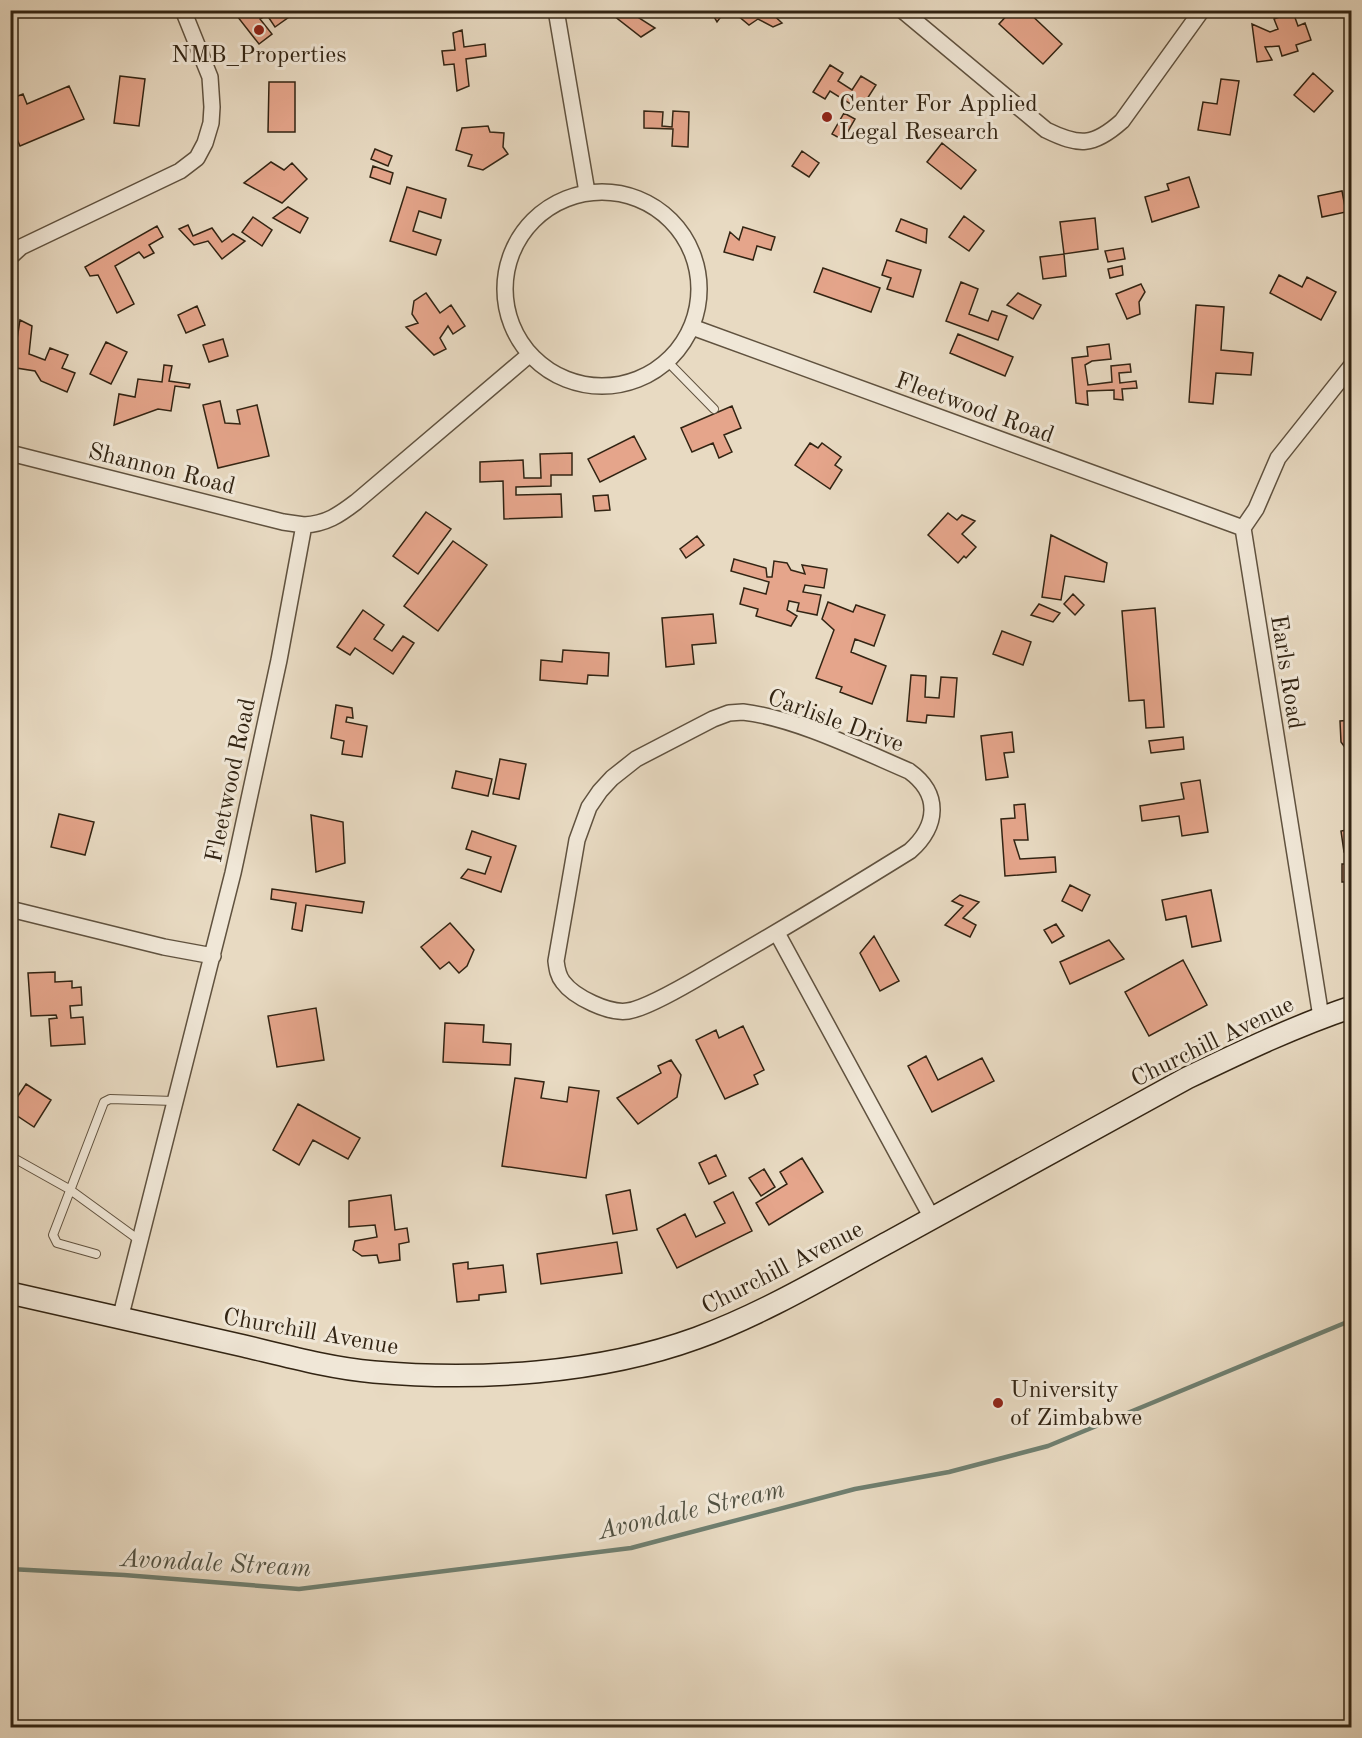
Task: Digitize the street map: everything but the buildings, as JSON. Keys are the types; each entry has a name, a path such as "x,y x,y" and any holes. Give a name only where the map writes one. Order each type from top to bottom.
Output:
{"main road":[{"name":"Churchill Avenue","path":"10,1293 120,1319 370,1372 432,1376 504,1374 568,1368 658,1350 696,1338 770,1307 1187,1078 1321,1017 1352,1007"}],"street":[{"path":"10,257 21,247 180,171 197,158 206,143 211,123 211,85 204,58 183,10"},
{"path":"556,10 586,192"},
{"path":"902,10 1046,130 1066,139 1083,142 1110,132 1122,121 1202,10"},
{"path":"586,192 613,192 638,198 660,211 679,229 692,251 699,276 699,302 692,327 682,345 668,361 650,374 630,382 608,386 565,380 546,369 529,355 514,333 506,309 504,282 509,257 521,233 539,214 561,200 586,192"},
{"name":"Fleetwood Road","path":"692,327 1243,528"},
{"path":"304,525 319,524 348,508 529,355"},
{"path":"1243,528 1256,509 1278,458 1352,365"},
{"name":"Shannon Road","path":"10,453 283,522 304,525"},
{"name":"Fleetwood Road","path":"120,1319 234,873 304,525"},
{"name":"Earls Road","path":"1243,528 1321,1017"},
{"name":"Carlisle Drive","path":"743,712 784,721 909,771 920,779 932,803 930,828 922,841 910,851 777,933 641,1007 628,1011 614,1011 579,996 563,983 558,973 556,949 577,840 589,807 600,791 636,759 713,719 729,713 743,712"},
{"path":"10,909 164,947 213,956"},
{"path":"777,933 932,1218"}],"lane":[{"path":"668,361 714,409"},
{"path":"96,1254 57,1243 53,1235 104,1102 110,1099 174,1101"},
{"path":"10,1156 69,1189 139,1240"}],"waterway":[{"name":"Avondale Stream","path":"10,1569 124,1575 299,1589 631,1548 855,1489 949,1472 1048,1446 1352,1320"}],"place":[{"name":"NMB_Properties","path":"259,30"},
{"name":"Center For Applied Legal Research","path":"827,117"},
{"name":"University of Zimbabwe","path":"998,1403"}]}
